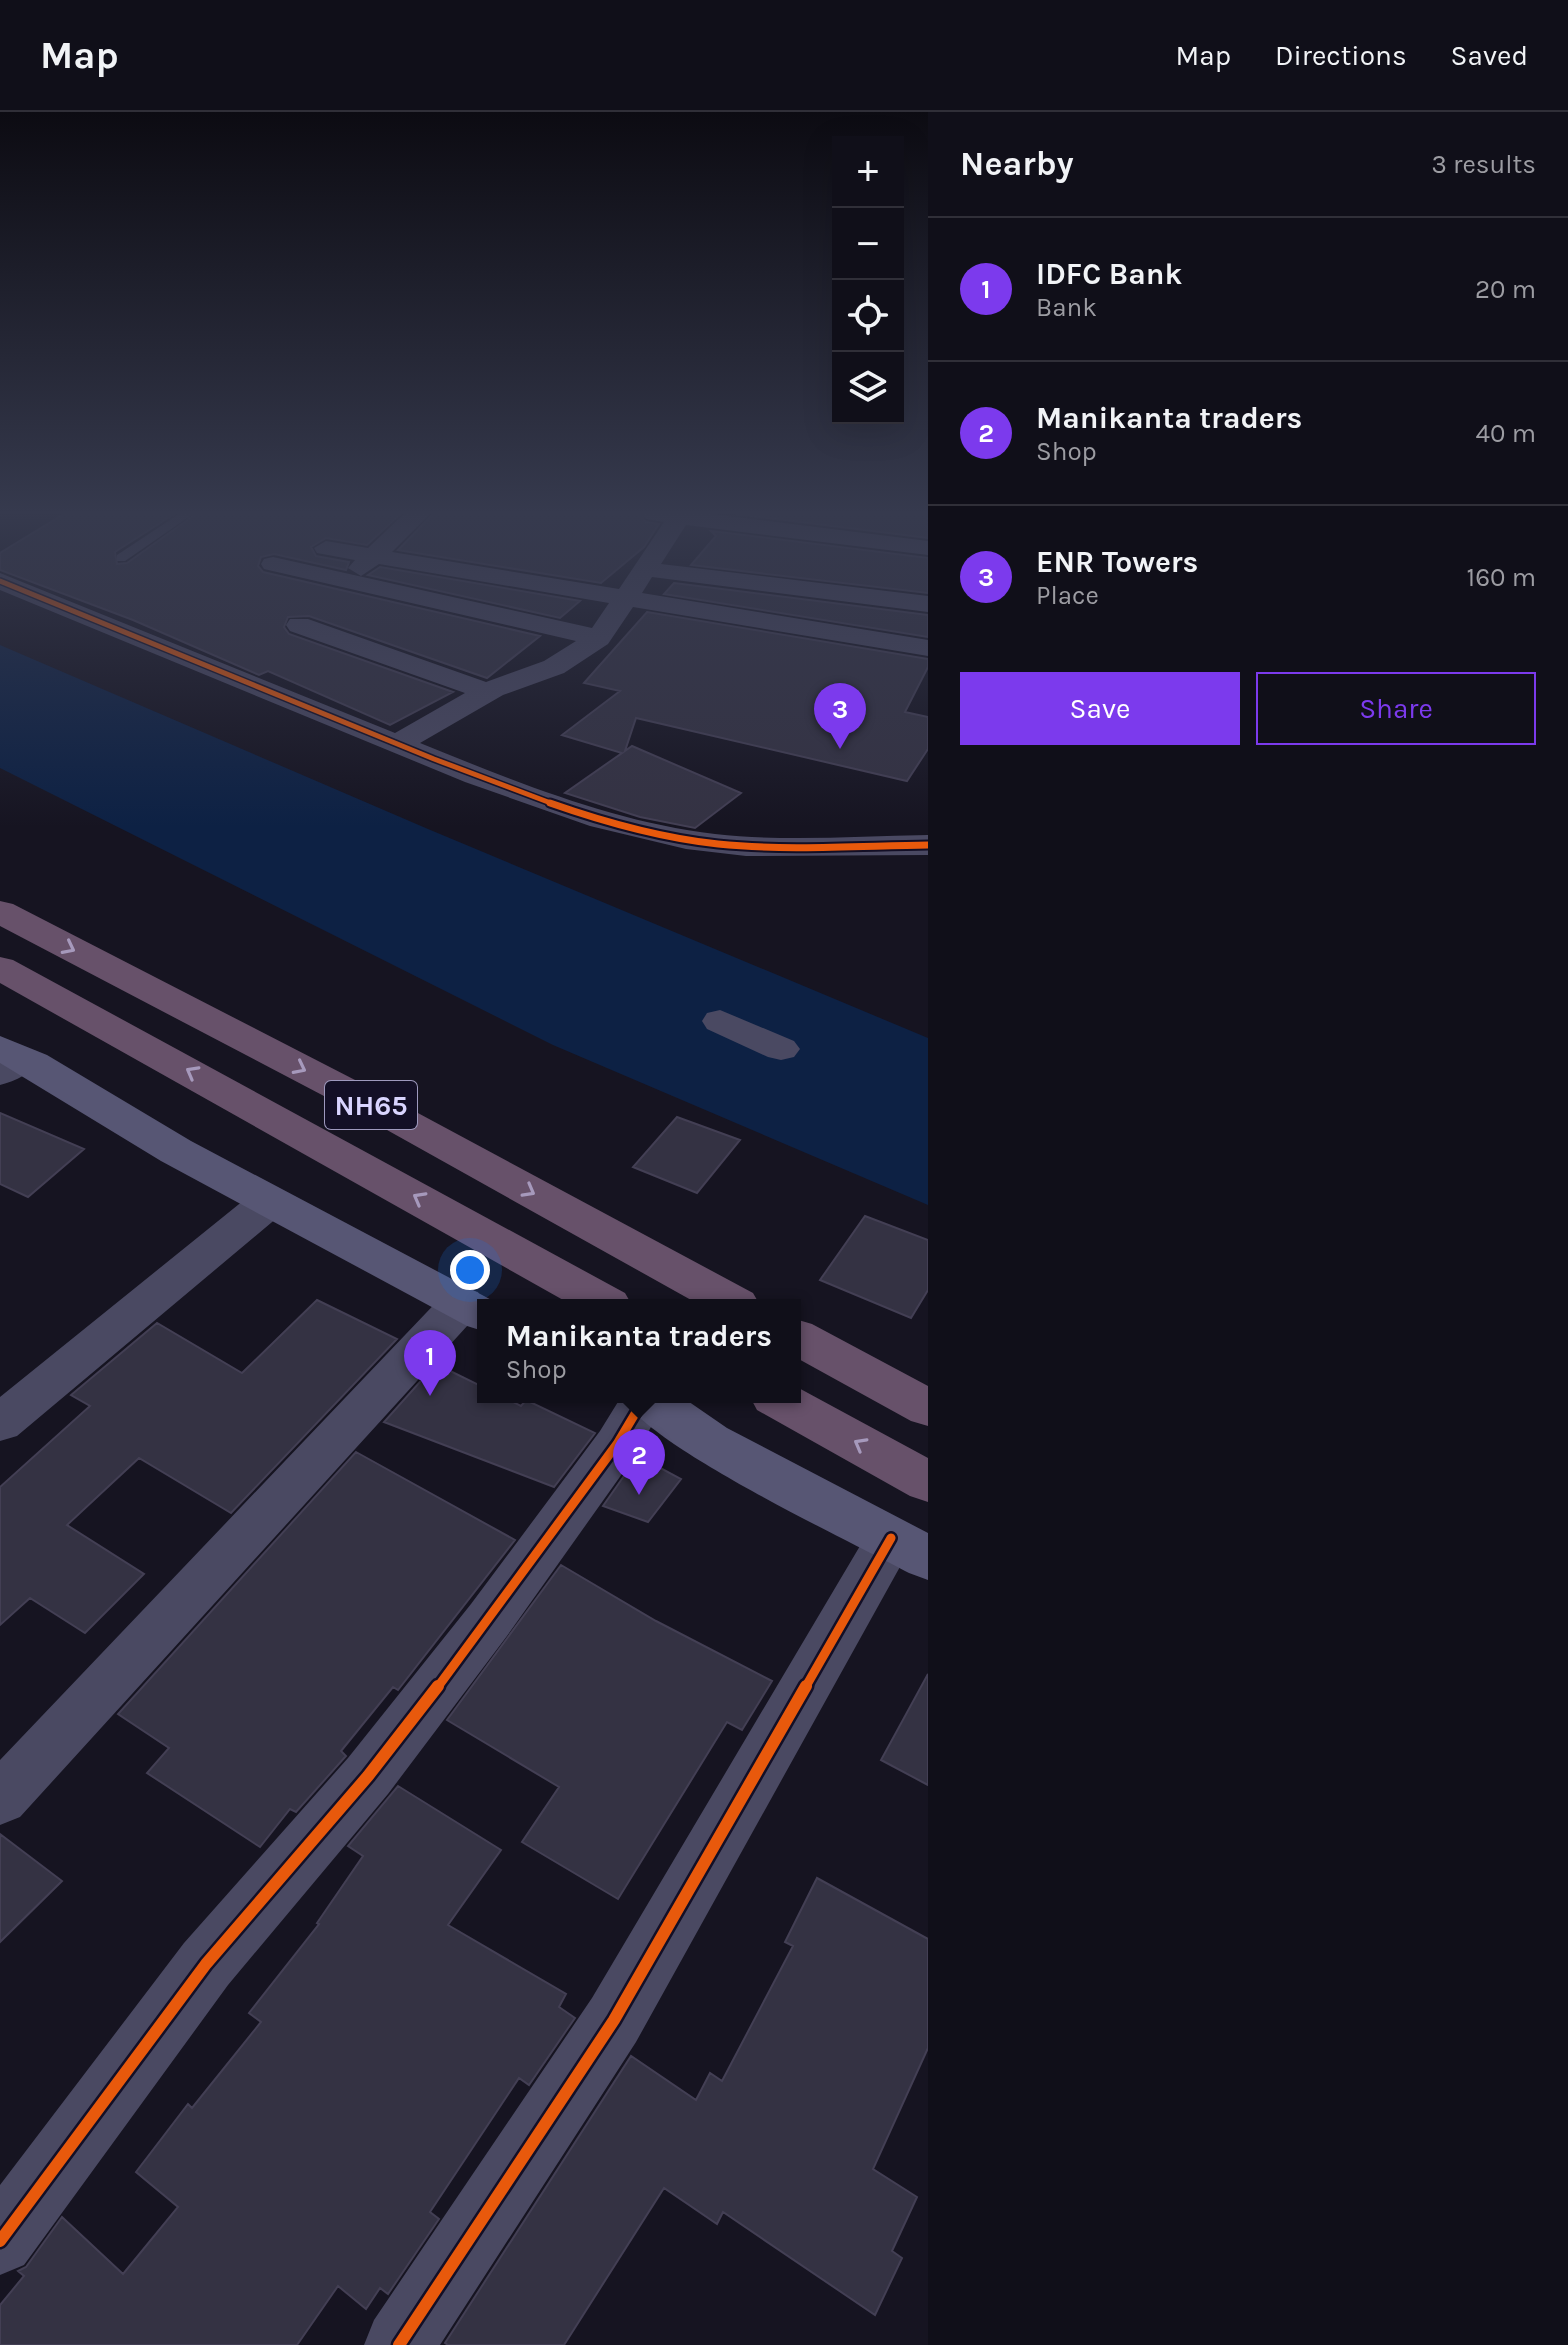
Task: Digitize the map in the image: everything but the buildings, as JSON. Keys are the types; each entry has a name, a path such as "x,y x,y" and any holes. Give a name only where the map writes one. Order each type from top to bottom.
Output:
{"highway":[{"name":"NH65","path":"0,912 376,1107 726,1299"},
{"name":"NH65","path":"0,968 598,1299"},
{"path":"801,1339 928,1408"},
{"path":"785,1403 928,1482"}],"street":[{"path":"90,618 396,744 578,811 688,839 747,845 928,845"},
{"path":"326,618 488,692"},
{"path":"512,618 599,638"},
{"path":"396,744 488,692 554,667 599,638 614,618"},
{"path":"742,618 928,648"},
{"path":"720,1021 781,1049"},
{"path":"0,1799 472,1309 269,1202 8,1058"},
{"path":"0,1423 269,1202"},
{"path":"0,2241 206,1964 368,1776 489,1620 617,1444 642,1403"},
{"path":"399,2345 614,2020 909,1548 709,1442 654,1403"}],"water":[{"path":"0,645 428,829 928,1038 928,1205 553,1045 0,768"}],"cycle path":[{"path":"91,618 475,776 601,819 686,839 746,846 928,845"},
{"path":"0,2241 206,1964 368,1776 489,1620 617,1444 641,1403"},
{"path":"399,2345 614,2020 891,1538"}],"place":[{"name":"ENR Towers","path":"840,749"},
{"name":"IDFC Bank","path":"430,1396"},
{"name":"Manikanta traders","path":"639,1495"}]}
